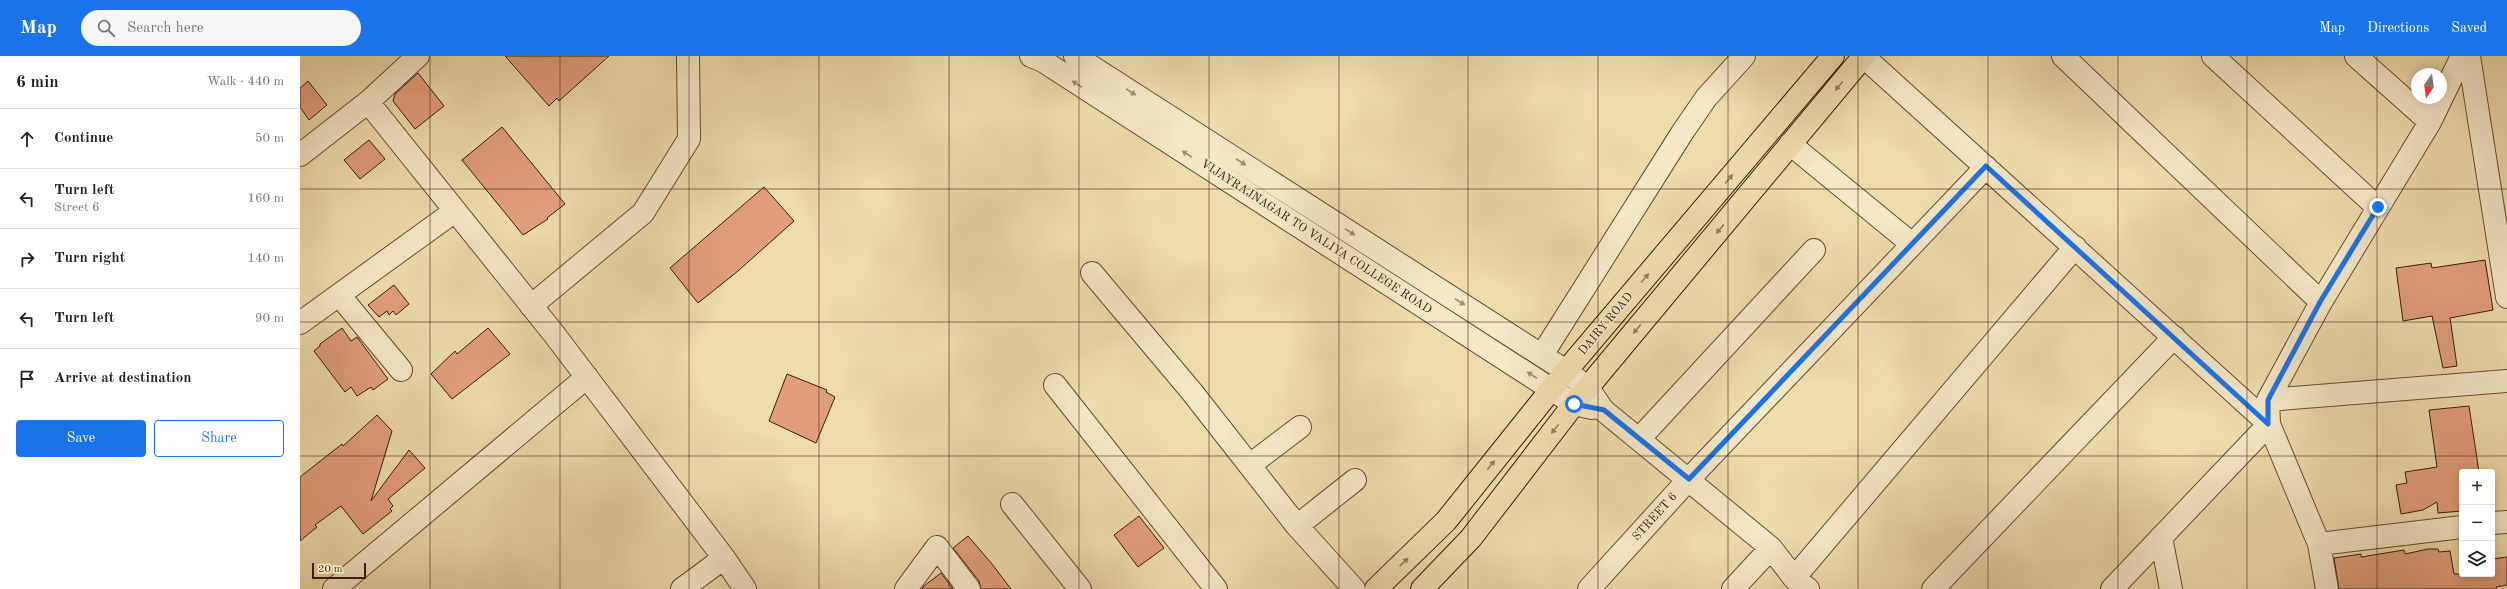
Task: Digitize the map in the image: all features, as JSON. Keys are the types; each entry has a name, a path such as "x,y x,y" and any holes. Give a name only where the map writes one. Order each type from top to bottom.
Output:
{"main road":[{"name":"DAIRY ROAD","path":"1376,589 1446,521 1566,371 1833,56"},
{"path":"1422,589 1471,538 1581,396 1863,56"}],"street":[{"path":"300,155 368,102 418,56"},
{"path":"531,306 643,213 689,139 688,56"},
{"name":"VIJAYRAJNAGAR TO VALIYA COLLEGE ROAD","path":"1031,56 1043,62 1552,388 1581,396 1604,410 1771,548 1801,584"},
{"name":"VIJAYRAJNAGAR TO VALIYA COLLEGE ROAD","path":"1075,56 1566,371 1581,396"},
{"path":"1542,355 1686,127 1706,98 1744,56"},
{"path":"1863,56 1986,166 2268,424"},
{"path":"2063,56 2320,302"},
{"path":"2213,56 2378,207"},
{"path":"2356,56 2430,122"},
{"path":"2327,589 2319,544 2268,424 2268,400 2320,302 2430,122 2462,56"},
{"path":"2469,56 2507,297"},
{"path":"368,102 587,377 724,558 745,589"},
{"path":"1790,144 1912,244"},
{"name":"STREET 6","path":"1589,589 1689,479 1986,166"},
{"path":"300,322 455,211"},
{"path":"1801,584 2075,247"},
{"path":"1639,439 1814,250"},
{"path":"1092,273 1192,392 1297,526 1354,589"},
{"path":"339,295 401,370"},
{"path":"1934,589 2174,337"},
{"path":"334,589 587,377"},
{"path":"2268,400 2507,381"},
{"path":"1054,385 1216,589"},
{"path":"2112,589 2268,424"},
{"path":"1250,465 1300,427"},
{"path":"1297,526 1355,480"},
{"path":"1012,504 1080,589"},
{"path":"2495,523 2507,522"},
{"path":"2319,544 2459,527"},
{"path":"2161,537 2171,589"},
{"path":"906,589 937,547 969,589"},
{"path":"1733,589 1771,548"},
{"path":"682,589 724,558"}],"building":[{"path":"505,56 609,56 559,101 557,98 549,106"},
{"path":"418,73 444,106 415,129 393,101 395,94"},
{"path":"308,81 327,105 309,120 300,107 300,88"},
{"path":"502,127 565,204 547,218 548,219 523,235 462,160"},
{"path":"369,140 385,159 360,179 344,160"},
{"path":"764,187 794,221 738,271 698,303 670,268"},
{"path":"2485,260 2493,310 2450,318 2457,366 2443,368 2432,316 2403,321 2396,268 2431,263 2432,268"},
{"path":"394,285 409,304 396,315 393,311 389,315 387,311 379,317 368,305"},
{"path":"342,328 351,341 357,337 388,379 373,390 371,387 357,396 351,387 345,392 314,351 320,346 320,344"},
{"path":"488,328 510,354 452,399 431,374 455,351 457,354"},
{"path":"787,374 827,390 826,392 835,397 816,443 769,421"},
{"path":"2469,406 2479,469 2459,469 2459,511 2438,513 2437,502 2423,510 2401,514 2396,485 2407,483 2405,472 2437,467 2429,410"},
{"path":"377,415 392,431 371,501 409,450 425,468 388,499 393,506 390,509 392,511 363,534 341,506 315,525 317,527 300,541 300,477 342,444 343,446"},
{"path":"1139,516 1164,548 1138,567 1114,535"},
{"path":"968,536 1011,589 981,589 979,581 953,548"},
{"path":"2428,549 2438,549 2439,552 2450,551 2454,574 2459,574 2459,577 2495,577 2495,559 2507,557 2507,585 2496,587 2497,589 2339,589 2334,558 2361,554 2361,557 2404,550 2405,554"},
{"path":"941,573 953,589 922,589 924,586"}],"route":[{"path":"1574,404 1604,410 1689,479 1986,166 2268,424 2268,400 2320,302 2378,207"}]}
